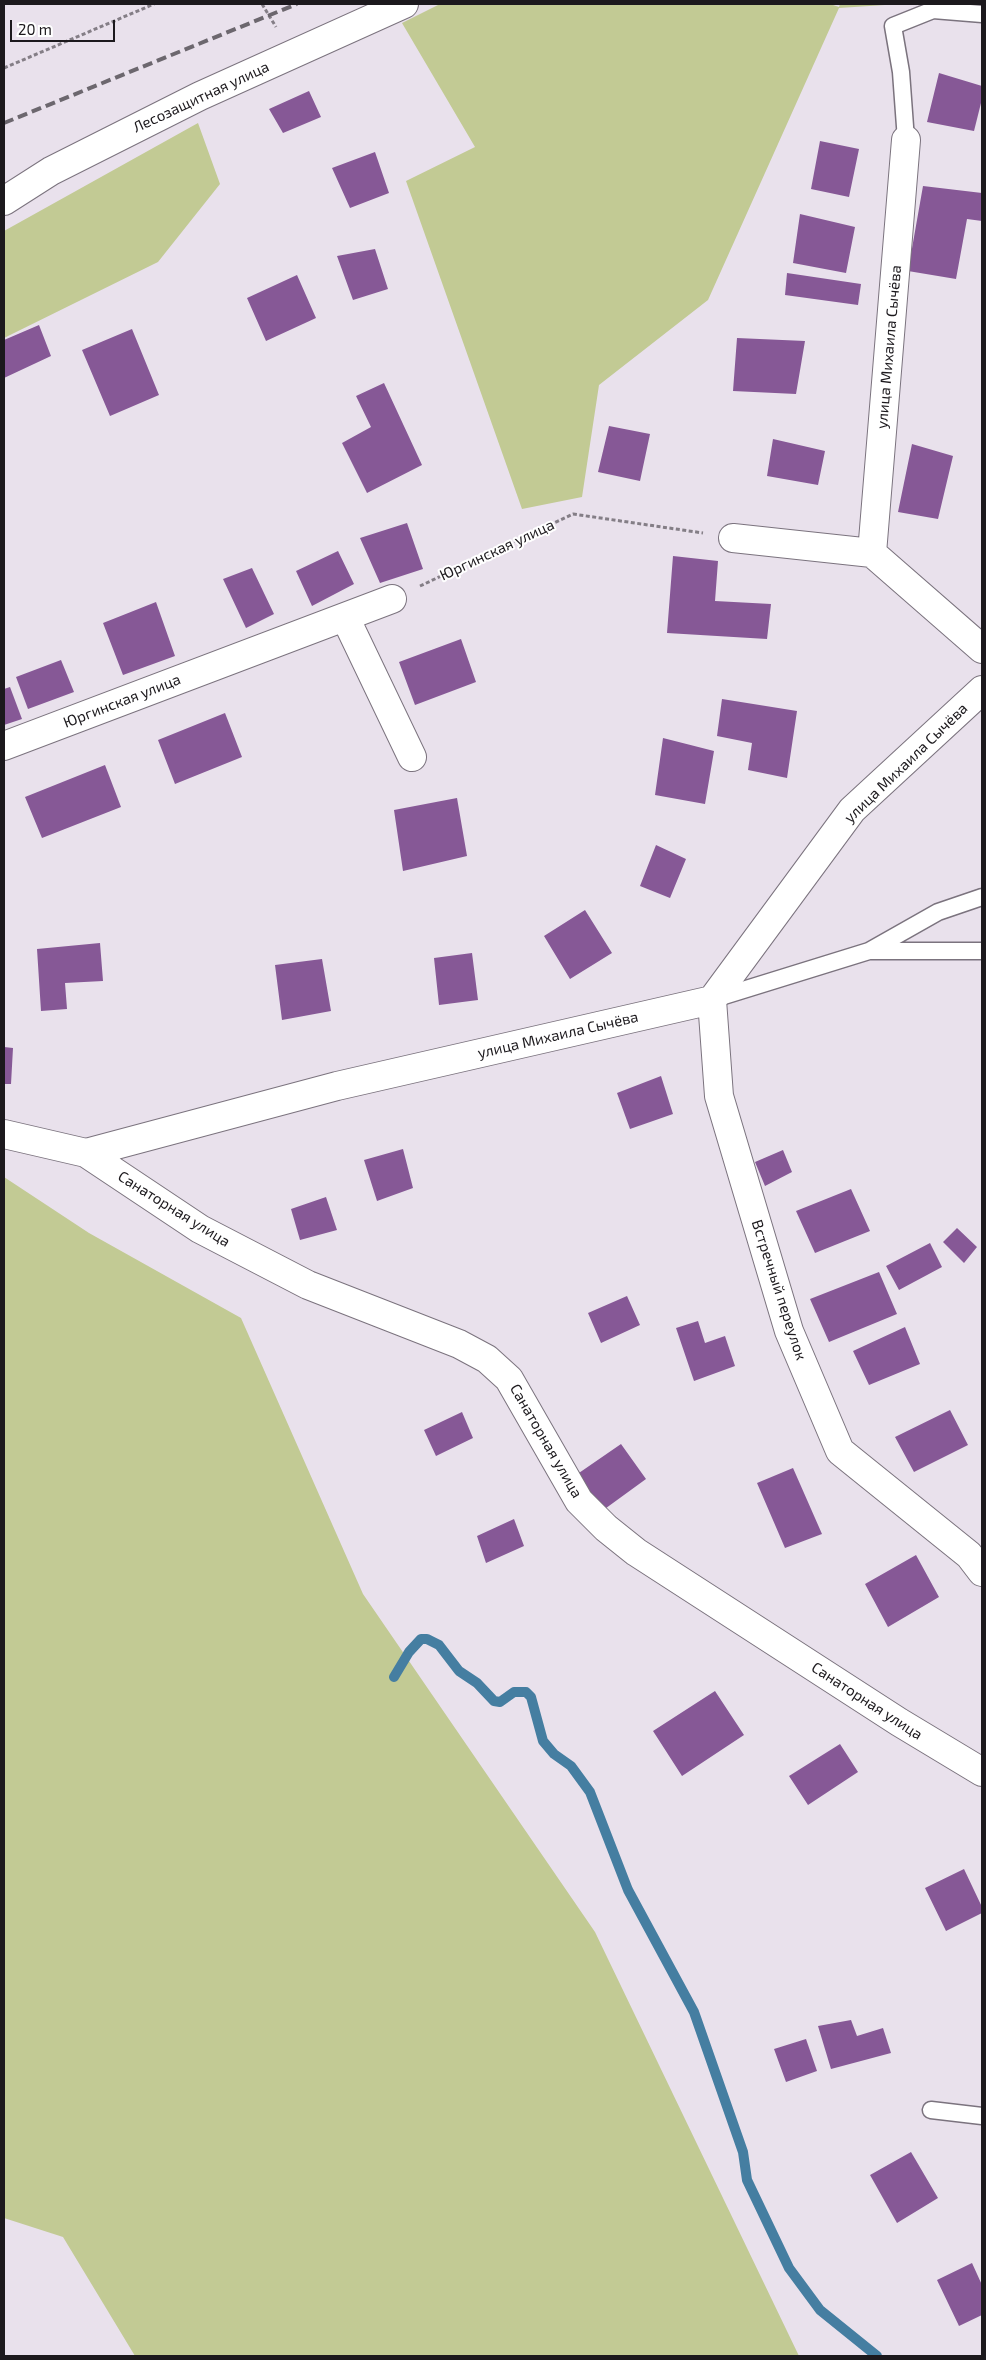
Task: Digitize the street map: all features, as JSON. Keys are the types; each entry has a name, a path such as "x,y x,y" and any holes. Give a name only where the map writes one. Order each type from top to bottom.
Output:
{"street":[{"name":"Лесозащитная улица","path":"4,201 51,171 200,96 404,4"},
{"name":"улица Михаила Сычёва","path":"872,553 906,140"},
{"path":"733,538 872,553 982,649"},
{"name":"Юргинская улица","path":"4,746 392,599"},
{"path":"345,617 412,757"},
{"name":"улица Михаила Сычёва","path":"4,1134 86,1153 337,1086 712,1000 852,810 982,690"},
{"name":"Встречный переулок","path":"712,1000 719,1096 789,1331 840,1451 969,1555 982,1572"},
{"name":"Санаторная улица","path":"86,1153 200,1229 308,1286 459,1344 487,1359 509,1379 579,1501 606,1528 653,1563 891,1717 982,1772"}],"lane":[{"path":"906,140 901,72 893,26 933,10 982,14"},
{"path":"712,1000 869,951 938,912 982,897"},
{"path":"869,951 982,951"},
{"path":"931,2110 982,2116"}],"path":[{"path":"4,68 154,4"},
{"name":"Юргинская улица","path":"392,599 573,514 733,538"}],"green space":[{"path":"440,4 830,4 839,7 840,4 900,4 839,8 708,300 599,385 582,497 522,509 406,181 475,147 402,23"},
{"path":"198,123 220,184 158,262 4,338 4,231"},
{"path":"4,1177 89,1233 241,1318 363,1594 595,1932 799,2356 135,2356 63,2237 4,2218"}],"building":[{"path":"939,73 982,86 982,99 974,131 927,122"},
{"path":"309,91 321,117 283,133 269,109"},
{"path":"820,141 859,149 849,197 811,189"},
{"path":"375,152 389,193 350,208 332,168"},
{"path":"923,186 982,193 982,221 967,219 956,279 908,271"},
{"path":"800,214 855,227 846,273 793,263"},
{"path":"375,249 388,289 353,300 337,256"},
{"path":"787,273 861,284 858,305 785,295"},
{"path":"297,275 316,318 266,341 247,298"},
{"path":"39,325 51,356 4,378 4,340"},
{"path":"132,329 159,395 110,416 82,350"},
{"path":"737,338 805,341 796,394 733,391"},
{"path":"384,383 422,465 367,493 342,443 371,427 356,396"},
{"path":"609,426 650,434 640,481 598,472"},
{"path":"773,439 825,451 818,485 767,476"},
{"path":"912,444 953,456 938,519 898,512"},
{"path":"407,523 423,569 380,583 360,538"},
{"path":"338,551 354,584 312,606 296,571"},
{"path":"673,556 718,561 715,601 771,604 767,639 667,633"},
{"path":"252,568 274,614 246,628 223,579"},
{"path":"156,602 175,656 123,675 103,623"},
{"path":"461,639 476,682 415,705 399,662"},
{"path":"61,660 74,692 28,709 16,677"},
{"path":"10,687 22,719 4,725 4,689"},
{"path":"722,699 797,711 787,778 748,770 752,743 717,736"},
{"path":"225,713 242,757 175,784 158,740"},
{"path":"663,738 714,751 705,804 655,795"},
{"path":"105,765 121,807 42,838 25,797"},
{"path":"457,798 467,856 403,871 394,810"},
{"path":"656,845 686,859 670,898 640,886"},
{"path":"585,910 612,953 570,979 544,936"},
{"path":"100,943 103,981 65,983 67,1009 41,1011 37,949"},
{"path":"472,953 478,1000 439,1005 434,958"},
{"path":"322,959 331,1011 282,1020 275,965"},
{"path":"4,1047 13,1048 11,1084 4,1084"},
{"path":"661,1076 673,1114 630,1129 617,1093"},
{"path":"403,1149 413,1188 377,1201 364,1160"},
{"path":"783,1150 792,1172 765,1186 755,1162"},
{"path":"851,1189 870,1231 815,1253 796,1211"},
{"path":"326,1197 337,1230 300,1240 291,1209"},
{"path":"957,1228 977,1247 964,1263 943,1242"},
{"path":"930,1243 942,1267 899,1290 886,1266"},
{"path":"879,1272 897,1314 829,1342 810,1299"},
{"path":"627,1296 640,1325 601,1343 588,1313"},
{"path":"698,1321 705,1343 725,1336 735,1366 694,1381 676,1328"},
{"path":"905,1327 920,1364 869,1385 853,1351"},
{"path":"950,1410 968,1445 914,1472 895,1437"},
{"path":"462,1412 473,1438 436,1456 424,1430"},
{"path":"621,1444 646,1479 602,1511 576,1475"},
{"path":"793,1468 822,1534 785,1548 757,1483"},
{"path":"514,1519 524,1546 486,1563 477,1536"},
{"path":"916,1555 939,1597 888,1627 865,1584"},
{"path":"715,1691 744,1735 682,1776 653,1731"},
{"path":"840,1744 858,1772 808,1805 789,1776"},
{"path":"964,1869 982,1907 982,1913 946,1931 925,1888"},
{"path":"851,2020 857,2036 883,2028 891,2053 831,2069 818,2026"},
{"path":"806,2039 817,2071 786,2082 774,2049"},
{"path":"911,2152 938,2198 897,2223 870,2175"},
{"path":"972,2263 982,2285 982,2315 959,2326 937,2280"}],"waterway":[{"path":"394,1677 409,1652 421,1639 427,1639 439,1645 459,1671 477,1683 494,1701 500,1702 514,1692 526,1692 531,1697 543,1741 554,1754 571,1766 590,1792 628,1890 694,2012 743,2152 747,2180 789,2268 820,2310 877,2356"}],"railway":[{"path":"4,123 297,4"}]}
